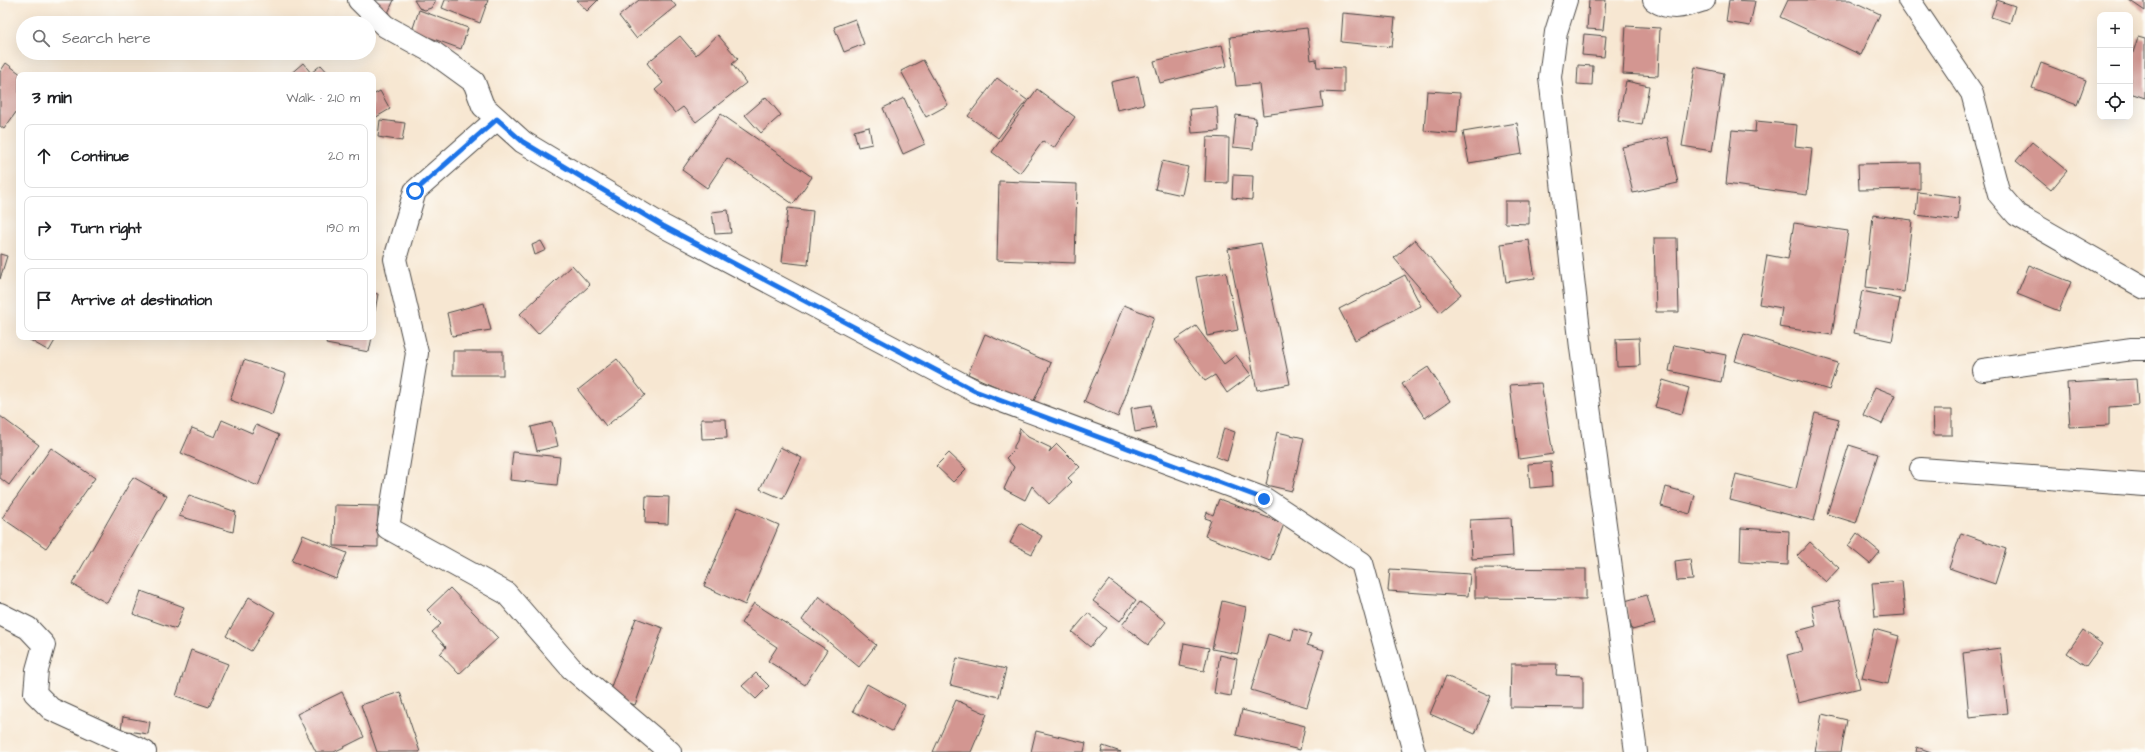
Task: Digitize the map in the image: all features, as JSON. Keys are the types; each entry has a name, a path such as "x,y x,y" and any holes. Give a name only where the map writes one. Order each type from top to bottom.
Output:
{"street":[{"path":"359,0 375,16"},
{"path":"1566,0 1556,32 1550,77 1580,348 1636,752"},
{"path":"1654,0 1660,4 1682,8 1704,0"},
{"path":"1909,0 1972,92 1999,194 2017,215 2145,288"},
{"path":"376,17 385,26 434,53 474,82 483,106 523,142 663,226 975,391 1264,499 1362,563 1414,752"},
{"path":"497,119 415,191 395,259 417,353 388,528 506,593 571,668 670,752"},
{"path":"1983,370 2132,349 2145,349"},
{"path":"1921,470 2145,485"},
{"path":"0,614 28,628 44,645 37,670 35,693 51,708 145,752"}],"building":[{"path":"374,0 394,0 388,13 372,6"},
{"path":"414,0 435,0 435,2 431,8 425,10 419,8"},
{"path":"445,0 488,0 480,23 442,8"},
{"path":"577,0 598,0 587,11"},
{"path":"639,0 671,0 676,6 636,38 619,16"},
{"path":"1589,0 1606,0 1603,30 1587,29"},
{"path":"1729,0 1755,1 1750,26 1726,22"},
{"path":"1788,0 1850,0 1880,14 1861,55 1780,17"},
{"path":"1997,0 2015,6 2010,23 1991,17"},
{"path":"2129,0 2145,0 2145,11"},
{"path":"419,10 468,28 461,49 412,31"},
{"path":"1343,13 1395,18 1392,47 1341,42"},
{"path":"855,19 864,44 844,52 834,27"},
{"path":"1626,26 1660,28 1658,76 1623,74"},
{"path":"1307,28 1311,60 1316,59 1317,67 1344,68 1344,93 1321,92 1323,107 1263,115 1259,84 1236,86 1230,37"},
{"path":"1584,34 1606,36 1604,57 1582,55"},
{"path":"718,35 738,59 732,64 746,83 696,122 683,107 675,113 655,90 663,83 647,63 680,36 696,55"},
{"path":"2138,37 2145,39 2145,98 2133,94 2133,53"},
{"path":"1222,45 1227,66 1160,83 1154,61"},
{"path":"923,60 948,105 926,117 901,71"},
{"path":"6,63 18,72 16,72 16,112 4,129 0,126 0,72"},
{"path":"303,63 310,72 292,72"},
{"path":"2041,63 2086,80 2077,105 2032,88"},
{"path":"321,65 327,72 312,72"},
{"path":"1578,65 1593,66 1592,85 1577,84"},
{"path":"1695,67 1724,73 1712,151 1682,146"},
{"path":"1138,76 1144,104 1117,110 1111,82"},
{"path":"997,78 1027,100 998,138 968,116"},
{"path":"1626,81 1649,86 1642,125 1618,121"},
{"path":"1037,89 1075,117 1054,148 1043,141 1020,173 992,152"},
{"path":"380,91 390,109 376,117 376,93"},
{"path":"1427,91 1460,93 1457,134 1424,131"},
{"path":"766,97 781,115 761,133 745,115"},
{"path":"904,98 925,144 903,154 883,108"},
{"path":"1217,107 1219,131 1192,133 1190,109"},
{"path":"721,114 812,177 793,204 727,158 707,188 682,170"},
{"path":"1236,115 1256,118 1253,149 1233,147"},
{"path":"380,120 405,123 402,141 378,137"},
{"path":"1756,121 1797,125 1795,146 1812,148 1807,195 1726,184 1732,130 1755,132"},
{"path":"1517,123 1522,154 1469,163 1463,132"},
{"path":"869,127 872,144 858,147 854,131"},
{"path":"1207,137 1229,138 1228,183 1205,182"},
{"path":"1668,137 1678,183 1633,193 1622,147"},
{"path":"2032,142 2067,171 2051,190 2016,161"},
{"path":"1162,161 1188,167 1182,195 1155,189"},
{"path":"1920,163 1920,189 1859,190 1858,164"},
{"path":"1233,175 1253,176 1252,200 1232,198"},
{"path":"999,181 1077,184 1075,263 997,260"},
{"path":"1918,192 1960,197 1958,220 1916,215"},
{"path":"1505,201 1529,201 1529,224 1505,223"},
{"path":"788,208 813,211 808,265 782,262"},
{"path":"728,210 731,233 715,234 712,212"},
{"path":"1873,215 1912,220 1904,292 1866,287"},
{"path":"1794,223 1848,231 1832,335 1779,327 1782,308 1759,304 1767,255 1788,259"},
{"path":"1654,238 1677,238 1679,312 1656,312"},
{"path":"1415,240 1461,294 1440,312 1394,258"},
{"path":"1529,240 1535,278 1506,282 1501,244"},
{"path":"541,241 546,250 535,255 532,245"},
{"path":"1261,243 1290,384 1257,390 1228,249"},
{"path":"0,254 7,256 0,279"},
{"path":"572,265 590,285 538,334 520,314"},
{"path":"2029,265 2071,282 2059,311 2017,294"},
{"path":"1226,272 1238,330 1207,336 1196,277"},
{"path":"1405,275 1421,306 1355,340 1339,309"},
{"path":"1862,291 1900,299 1892,341 1854,333"},
{"path":"376,294 378,294 376,305"},
{"path":"484,303 491,330 452,336 447,313"},
{"path":"1124,305 1154,317 1118,417 1084,402"},
{"path":"1196,326 1224,364 1236,355 1251,375 1227,393 1215,375 1205,381 1175,340"},
{"path":"985,334 1051,363 1033,403 968,374"},
{"path":"1744,334 1838,363 1829,390 1735,361"},
{"path":"1639,338 1640,366 1617,367 1616,339"},
{"path":"30,340 55,340 49,351"},
{"path":"327,340 371,340 369,352 326,344"},
{"path":"1674,345 1726,355 1721,382 1669,371"},
{"path":"453,351 503,351 503,375 453,375"},
{"path":"617,359 645,395 606,426 578,390"},
{"path":"244,360 286,374 272,415 230,400"},
{"path":"1428,367 1450,401 1425,418 1402,384"},
{"path":"2136,379 2138,405 2109,407 2109,425 2070,427 2067,383"},
{"path":"1663,380 1689,388 1682,414 1655,407"},
{"path":"1541,383 1553,454 1519,459 1510,385"},
{"path":"1875,387 1895,395 1882,424 1863,415"},
{"path":"1151,405 1156,428 1135,432 1131,408"},
{"path":"1933,410 1952,410 1952,435 1934,435"},
{"path":"1815,413 1839,419 1814,521 1730,500 1736,474 1796,489"},
{"path":"0,416 39,445 9,485 0,478"},
{"path":"701,419 726,419 727,438 702,439"},
{"path":"222,420 252,433 256,425 279,435 258,486 181,453 192,428 215,437"},
{"path":"552,422 558,446 537,451 531,427"},
{"path":"1020,428 1028,437 1051,448 1049,452 1057,444 1080,467 1068,478 1072,482 1049,504 1032,486 1025,500 1004,489 1014,467 1006,458 1014,450"},
{"path":"1224,428 1235,432 1227,461 1216,457"},
{"path":"1277,432 1304,438 1292,491 1266,485"},
{"path":"1849,445 1878,454 1856,523 1827,514"},
{"path":"780,447 802,458 783,499 760,489"},
{"path":"51,448 95,478 46,548 2,518"},
{"path":"513,452 560,457 557,485 510,480"},
{"path":"949,453 966,469 953,482 936,466"},
{"path":"1551,462 1552,486 1530,488 1528,464"},
{"path":"133,477 167,496 107,603 72,584"},
{"path":"1666,487 1695,495 1690,514 1661,506"},
{"path":"189,495 236,512 233,532 179,516"},
{"path":"646,496 669,497 668,524 645,523"},
{"path":"1219,499 1284,524 1270,561 1205,536 1211,520 1205,518 1207,512 1213,515"},
{"path":"335,505 378,506 378,547 334,546"},
{"path":"738,507 779,525 745,605 704,586"},
{"path":"1511,518 1513,556 1472,559 1470,520"},
{"path":"1020,523 1042,536 1032,554 1010,543"},
{"path":"1741,528 1789,531 1788,565 1740,562"},
{"path":"1857,533 1880,552 1870,564 1848,546"},
{"path":"1961,533 2006,549 1995,584 1949,568"},
{"path":"303,535 347,553 336,579 292,561"},
{"path":"1810,542 1839,568 1826,582 1797,556"},
{"path":"1690,559 1693,580 1677,581 1675,561"},
{"path":"1475,568 1586,569 1586,599 1475,598"},
{"path":"1390,569 1470,574 1468,596 1388,591"},
{"path":"1109,580 1136,600 1120,621 1093,601"},
{"path":"1902,581 1905,615 1875,617 1872,583"},
{"path":"450,588 498,638 459,674 440,654 446,647 432,632 441,624 427,610"},
{"path":"141,591 184,607 176,629 133,614"},
{"path":"1647,595 1655,624 1632,630 1625,601"},
{"path":"819,596 876,645 859,667 802,620"},
{"path":"249,597 275,612 251,651 226,636"},
{"path":"1839,600 1860,688 1798,703 1787,655 1802,651 1797,631 1816,626 1812,606"},
{"path":"1222,601 1246,607 1238,654 1212,649"},
{"path":"1140,602 1166,622 1148,645 1122,625"},
{"path":"754,603 827,650 805,685 768,661 777,647 741,623"},
{"path":"1088,613 1106,628 1090,647 1072,632"},
{"path":"636,618 663,628 635,705 608,695"},
{"path":"1294,629 1311,634 1307,645 1324,650 1307,707 1251,690 1268,634 1291,641"},
{"path":"1874,629 1899,636 1888,684 1862,678"},
{"path":"2083,630 2102,644 2086,666 2067,653"},
{"path":"1184,643 1209,648 1204,671 1180,666"},
{"path":"2000,648 2008,713 1969,717 1963,653"},
{"path":"191,650 228,664 209,707 176,696"},
{"path":"1220,655 1237,659 1231,696 1214,693"},
{"path":"957,658 1006,669 999,697 950,685"},
{"path":"1511,664 1557,664 1556,675 1583,676 1583,708 1510,707"},
{"path":"756,673 769,686 756,699 742,686"},
{"path":"1446,676 1491,696 1475,734 1430,714"},
{"path":"867,684 905,705 892,731 853,711"},
{"path":"342,692 364,737 334,752 316,752 297,714"},
{"path":"400,692 420,752 377,752 361,705"},
{"path":"956,700 987,714 971,752 933,752"},
{"path":"1242,710 1305,726 1300,750 1236,735"},
{"path":"1822,714 1847,720 1841,752 1815,752"},
{"path":"123,717 150,722 148,734 121,730"},
{"path":"1036,731 1086,743 1084,752 1031,752"},
{"path":"1103,746 1121,752 1101,752"},
{"path":"1917,747 1931,752 1916,752"}],"route":[{"path":"415,191 497,119 523,142 663,226 975,391 1264,499"}]}
